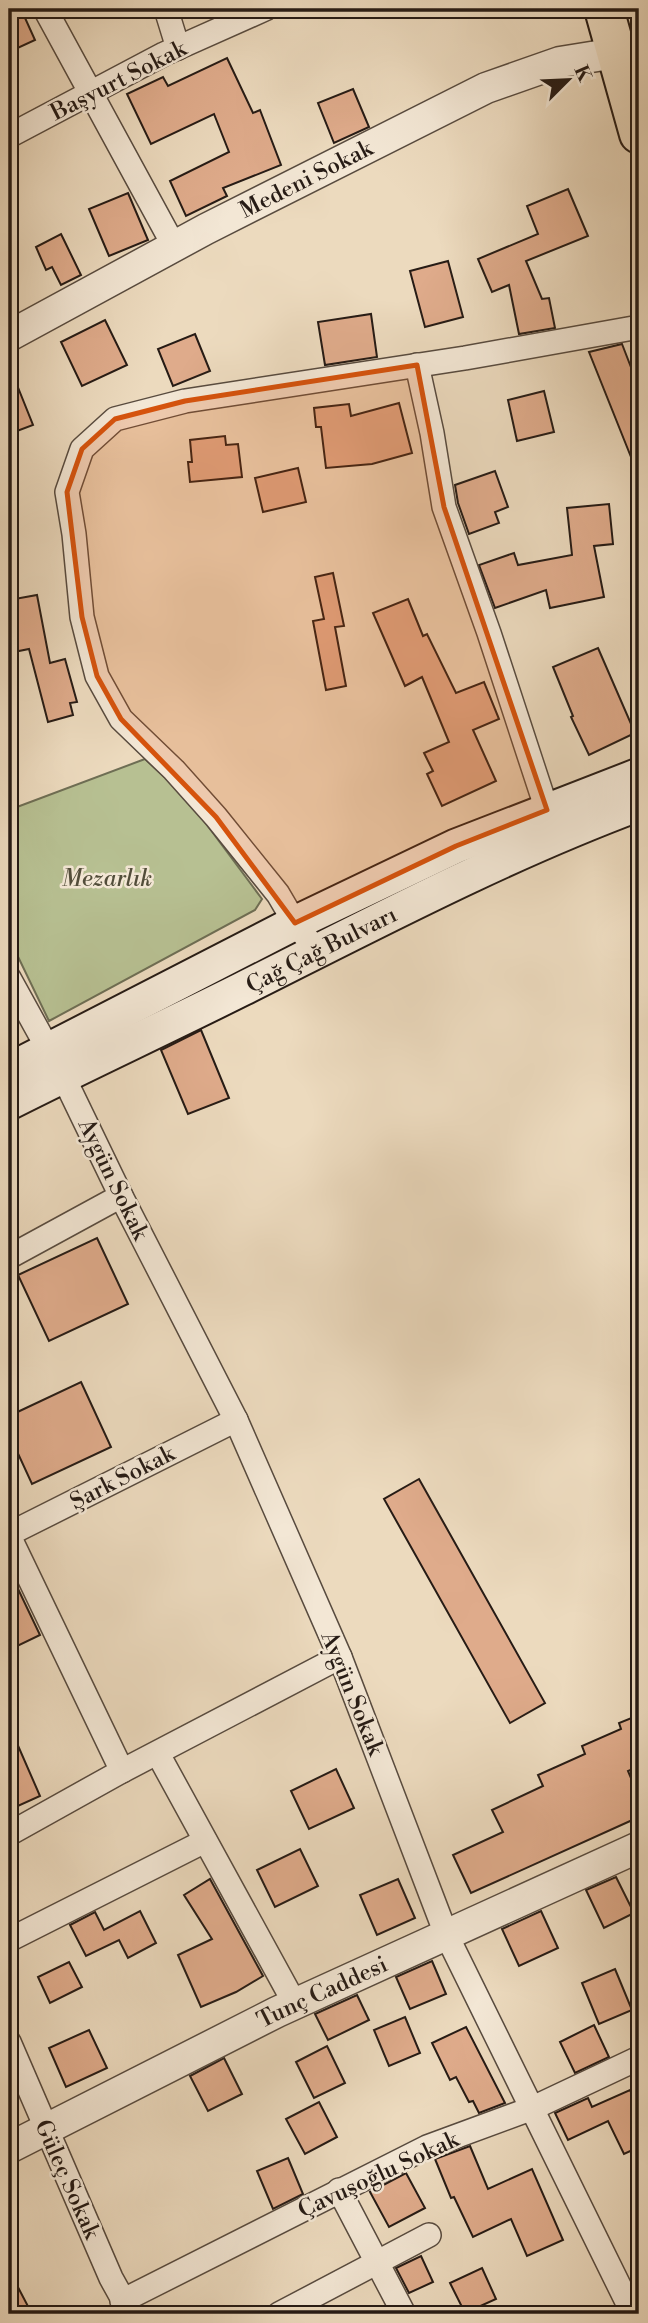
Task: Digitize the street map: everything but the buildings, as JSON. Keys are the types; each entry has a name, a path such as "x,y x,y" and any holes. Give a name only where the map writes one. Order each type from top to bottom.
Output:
{"highway":[{"path":"604,9 639,134"}],"main road":[{"name":"Çağ Çağ Bulvarı","path":"9,1103 56,1062 295,923 456,846 639,775"},
{"name":"Çağ Çağ Bulvarı","path":"9,1070 56,1062 317,951 579,827 639,804"}],"street":[{"path":"45,9 174,246"},
{"path":"166,9 178,48"},
{"name":"Başyurt Sokak","path":"9,136 178,48 265,9"},
{"name":"Medeni Sokak","path":"9,336 174,246 486,88 559,62 616,53"},
{"path":"317,951 295,923 278,894 216,817 174,770 121,719 97,676 82,617 74,534 66,492 82,449 115,419 185,401 639,327"},
{"path":"417,365 444,507 494,646 547,810"},
{"name":"Aygün Sokak","path":"9,978 56,1062 121,1196 236,1420 340,1657 446,1934 633,2314"},
{"path":"9,1257 121,1196"},
{"name":"Şark Sokak","path":"9,1535 236,1420"},
{"path":"9,1535 122,1771"},
{"path":"9,1834 122,1771 340,1657"},
{"path":"158,1754 295,2004"},
{"path":"9,1940 205,1841"},
{"name":"Tunç Caddesi","path":"9,2148 295,2004 639,1847"},
{"name":"Güleç Sokak","path":"9,2042 127,2307"},
{"name":"Çavuşoğlu Sokak","path":"127,2307 339,2190 428,2147 533,2108 639,2058"},
{"path":"339,2190 404,2314"},
{"path":"279,2314 429,2235"}],"highlighted area":[{"path":"417,365 444,507 547,810 456,846 295,923 216,817 121,719 97,676 82,617 67,492 82,449 115,419 185,401"}],"green space":[{"name":"Mezarlık","path":"145,759 187,798 262,899 255,910 49,1021 9,938 9,810"}]}
